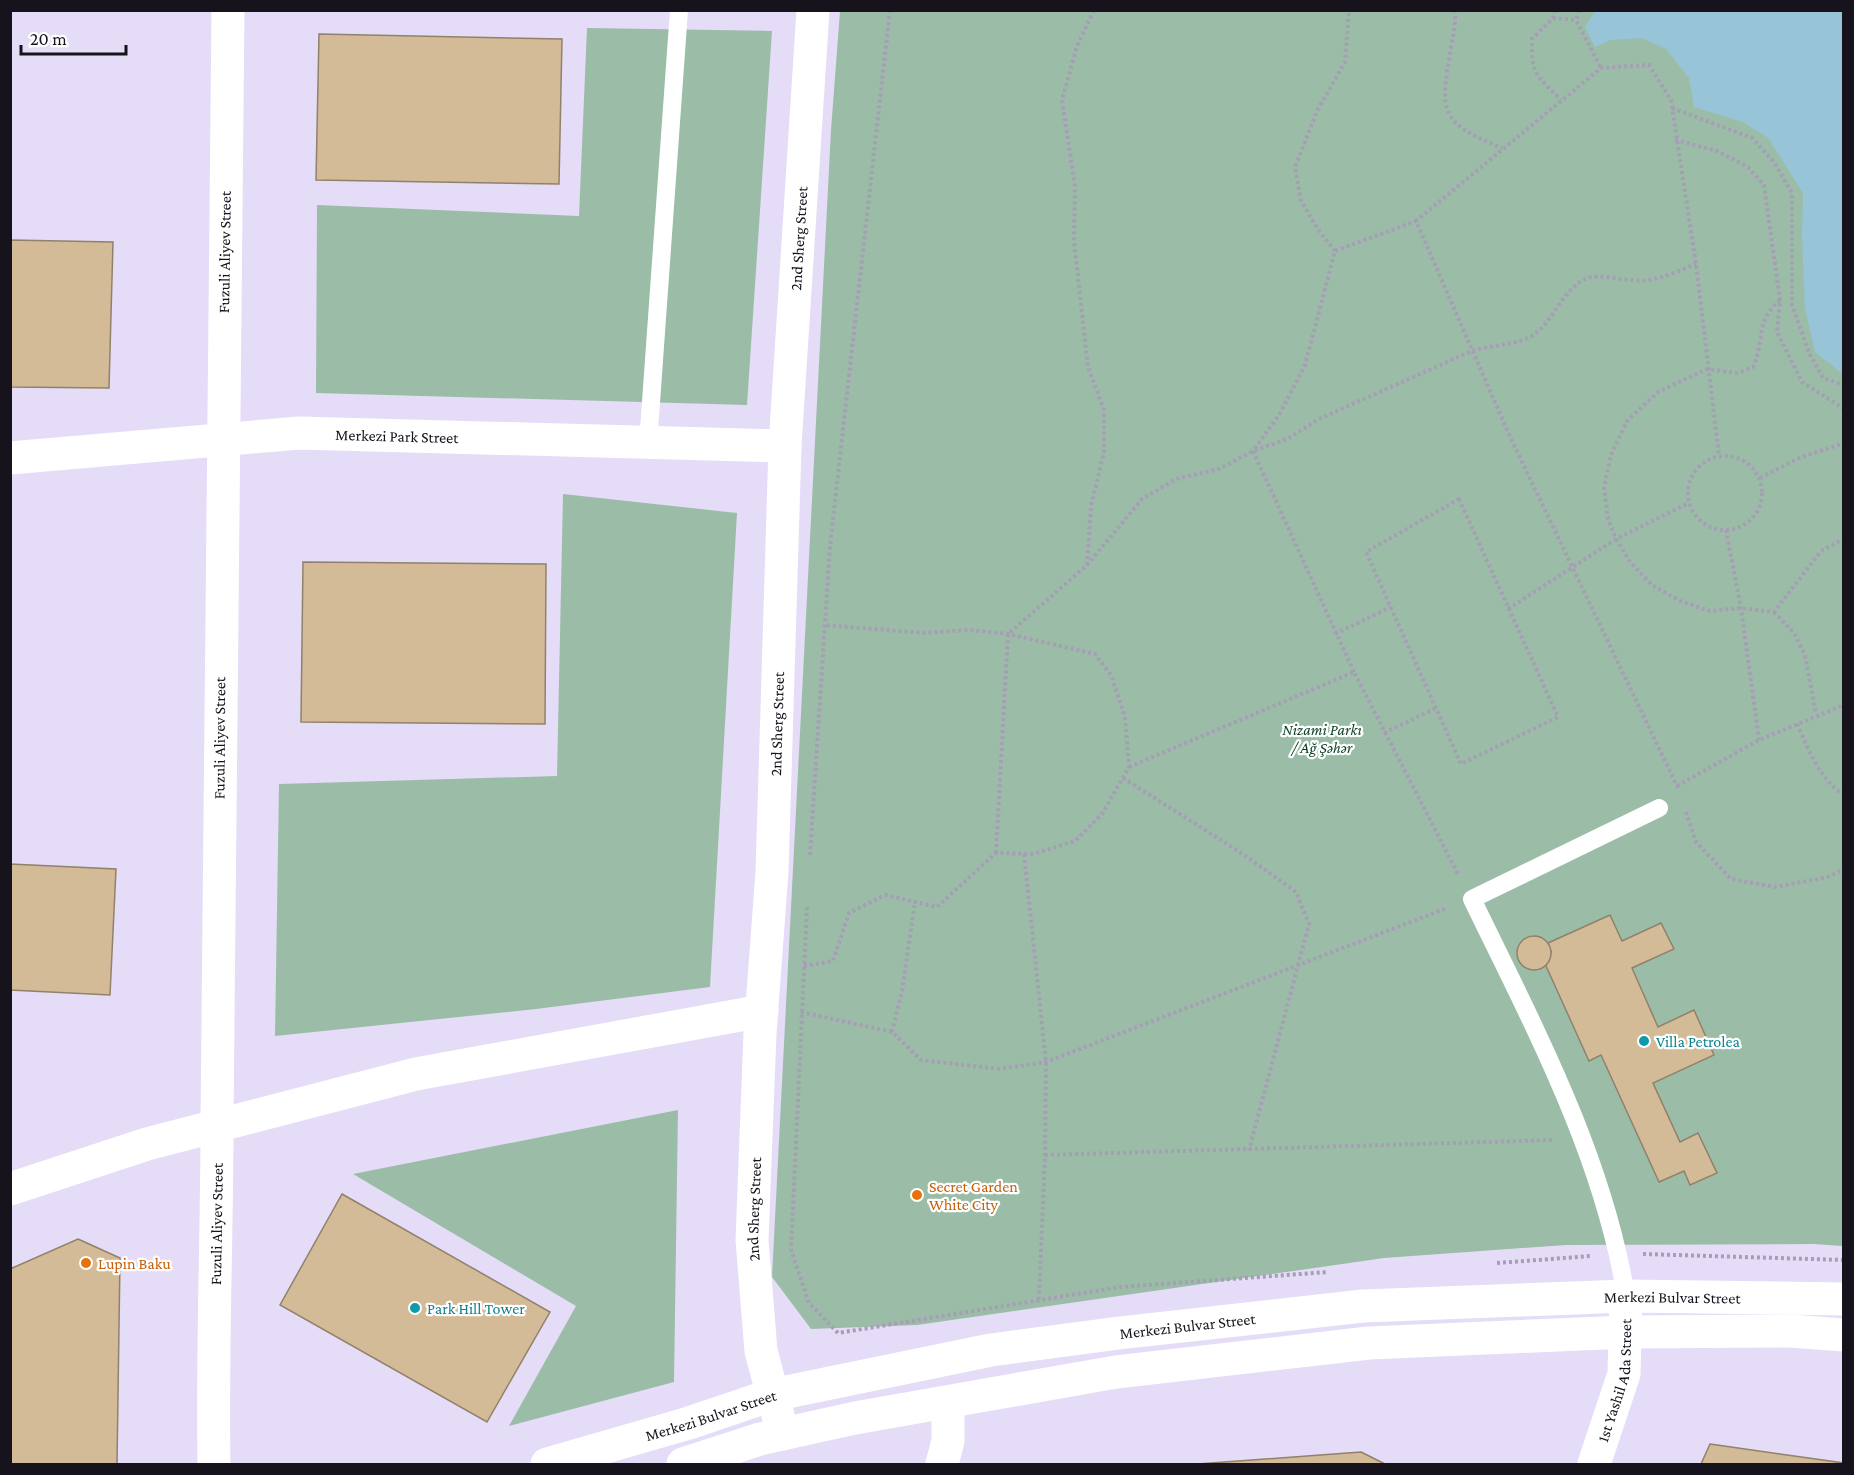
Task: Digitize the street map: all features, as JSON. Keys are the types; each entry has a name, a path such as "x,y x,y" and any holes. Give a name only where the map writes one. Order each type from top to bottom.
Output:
{"street":[{"name":"Fuzuli Aliyev Street","path":"214,1464 212,1334 217,1125 220,441 228,10"},
{"name":"2nd Sherg Street","path":"783,1434 761,1351 752,1240 762,1011 772,872 785,446 813,10"},
{"name":"Merkezi Park Street","path":"10,458 299,433 785,446"},
{"path":"10,1189 147,1144 416,1074 762,1011"},
{"name":"Merkezi Bulvar Street","path":"547,1464 689,1423 772,1395 991,1350 1119,1332 1363,1306 1626,1296 1844,1299"},
{"name":"1st Yashil Ada Street","path":"1594,1464 1624,1374 1626,1296"},
{"name":"Merkezi Bulvar Street","path":"682,1464 760,1439 855,1418 1116,1372 1357,1344 1626,1332 1790,1331 1844,1335"},
{"path":"942,1464 948,1442 948,1403"}],"lane":[{"path":"648,444 680,10"},
{"path":"1626,1296 1619,1253 1604,1201 1557,1074 1472,899 1659,808"}],"path":[{"path":"810,860 823,625 890,10"},
{"path":"1087,565 1091,506 1104,452 1104,410 1088,367 1074,240 1075,186 1062,100 1077,46 1094,10"},
{"path":"1335,250 1317,228 1301,201 1295,167 1317,111 1345,62 1349,10"},
{"path":"1455,10 1444,103 1453,122 1474,137 1502,148"},
{"path":"1555,10 1553,18 1532,39 1531,57 1534,74 1561,100"},
{"path":"1579,10 1576,20 1601,68"},
{"path":"1553,18 1576,20"},
{"path":"1335,250 1416,221 1601,68 1649,65 1671,100 1696,264 1719,456"},
{"path":"1672,108 1752,138 1774,162 1792,193 1792,305 1809,353 1823,378 1844,385"},
{"path":"1676,140 1717,151 1748,167 1764,185 1780,300 1777,332 1802,381 1844,409"},
{"path":"1416,221 1511,439 1681,797"},
{"path":"1253,451 1278,415 1305,365 1335,250"},
{"path":"804,966 833,961 849,913 885,895 937,907 996,853 1008,634 1087,565 1142,499 1176,478 1219,469 1253,451 1287,439 1319,419 1474,350 1498,343 1518,343 1535,334 1585,278 1598,275 1627,282 1651,280 1696,264"},
{"path":"1780,300 1768,310 1761,325 1760,352 1753,367 1737,373 1707,369 1658,392 1628,422 1611,455 1604,487 1608,519 1616,539 1631,563 1645,578 1671,596 1710,611 1741,608 1774,612 1794,633 1805,655 1816,714"},
{"path":"1760,478 1799,458 1844,442"},
{"path":"801,1012 892,1032 921,1060 1000,1068 1046,1062 1472,899 1383,733 1335,634 1253,451"},
{"path":"1719,456 1732,456 1744,460 1760,478 1763,490 1756,513 1738,528 1714,529 1703,523 1689,503 1688,490 1691,478 1707,460 1719,456"},
{"path":"1459,499 1508,609 1558,717 1461,764 1366,552 1459,499"},
{"path":"1508,609 1616,539 1689,503"},
{"path":"1726,530 1741,608 1759,740"},
{"path":"1774,612 1821,551 1844,539"},
{"path":"1335,634 1391,606"},
{"path":"823,625 925,633 968,630 1008,634 1095,654 1111,675 1125,717 1129,767 1102,814 1075,841 1034,854 996,853"},
{"path":"1129,767 1354,672"},
{"path":"1659,808 1677,786 1759,740 1816,714 1844,705"},
{"path":"1383,733 1436,708"},
{"path":"1797,724 1817,767 1835,789 1844,795"},
{"path":"1123,778 1243,854 1296,892 1308,924 1249,1150"},
{"path":"1685,808 1696,842 1731,879 1775,887 1828,877 1844,869"},
{"path":"1024,854 1046,1062 1039,1299"},
{"path":"808,895 791,1250 809,1303 838,1333"},
{"path":"892,1032 902,991 915,902"},
{"path":"1045,1155 1581,1140"},
{"path":"1619,1253 1844,1260"}],"green space":[{"name":"Nizami Parkı / Ağ Şəhər","path":"840,11 1843,11 1843,1246 1813,1244 1566,1245 1384,1258 917,1325 811,1329 772,1277 831,130"},
{"path":"587,28 772,31 747,405 316,393 317,205 579,216"},
{"path":"563,494 737,513 710,987 536,1009 275,1036 279,784 557,776"},
{"path":"678,1110 674,1382 509,1426 576,1306 353,1174"}],"water":[{"path":"1595,11 1843,11 1843,374 1815,352 1805,308 1803,193 1768,138 1743,122 1694,107 1689,78 1666,49 1642,38 1611,40 1595,47 1585,27"}],"building":[{"path":"319,34 562,39 559,184 316,180"},
{"path":"10,240 113,242 109,388 10,387"},
{"path":"303,562 546,564 545,724 301,722"},
{"path":"10,864 116,869 110,995 10,990"},
{"name":"Villa Petrolea","path":"1610,915 1622,941 1661,923 1674,949 1632,968 1658,1027 1694,1010 1714,1055 1653,1083 1680,1142 1698,1133 1717,1173 1690,1185 1684,1171 1659,1182 1601,1055 1589,1061 1546,966 1551,952 1548,943"},
{"path":"1534,936 1546,941 1551,953 1546,965 1534,970 1522,965 1517,953 1522,941"},
{"name":"Park Hill Tower","path":"342,1194 550,1312 487,1422 280,1305"},
{"path":"78,1239 120,1258 117,1464 10,1464 10,1269"},
{"path":"1710,1444 1844,1463 1844,1464 1701,1464"},
{"path":"1361,1452 1385,1464 1197,1464"}],"place":[{"name":"Villa Petrolea","path":"1644,1041"},
{"name":"Secret Garden White City","path":"917,1195"},
{"name":"Lupin Baku","path":"86,1263"},
{"name":"Park Hill Tower","path":"415,1308"}]}
